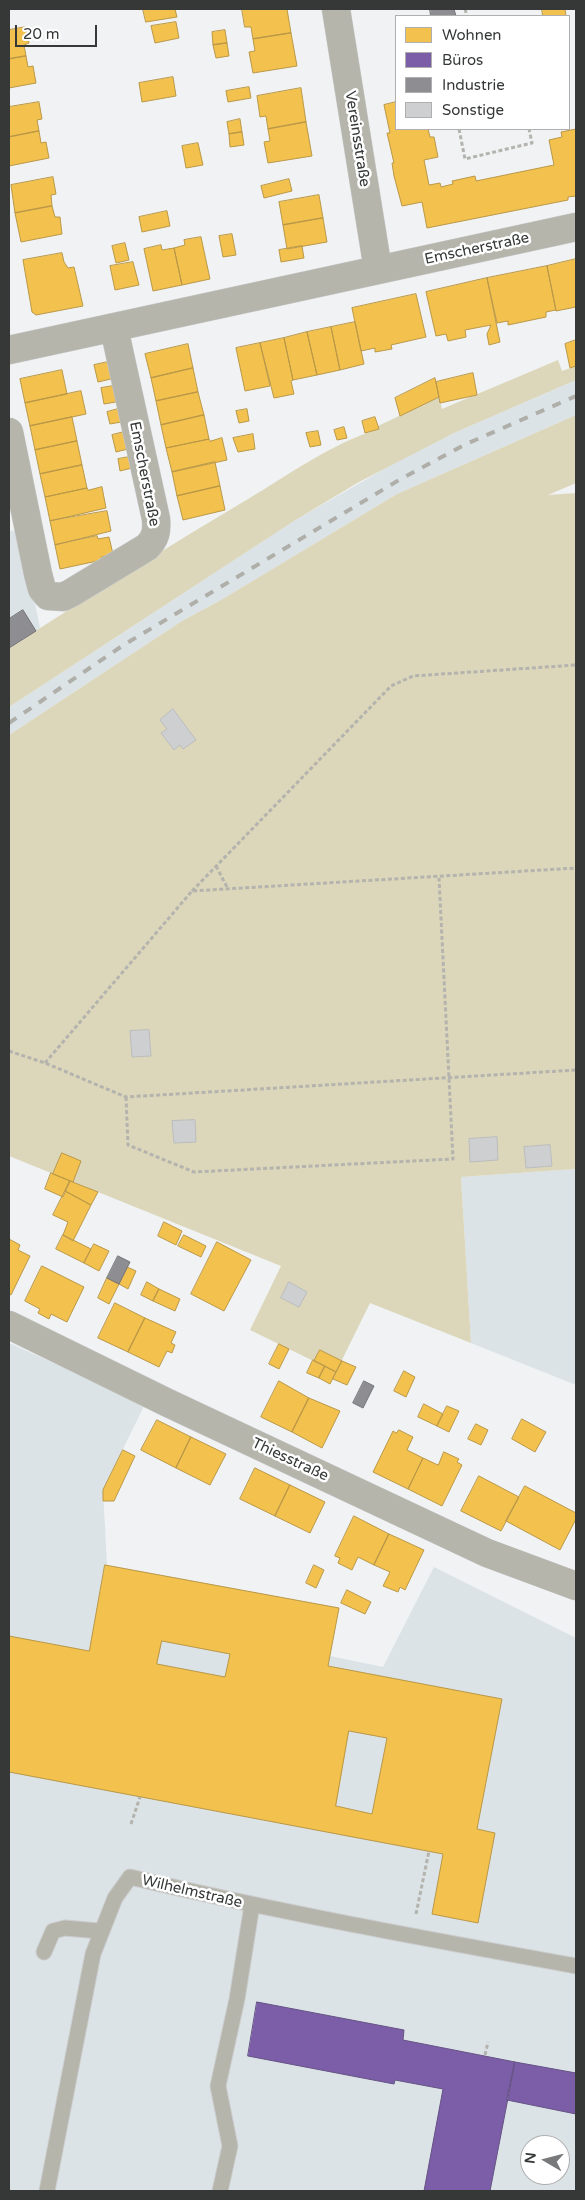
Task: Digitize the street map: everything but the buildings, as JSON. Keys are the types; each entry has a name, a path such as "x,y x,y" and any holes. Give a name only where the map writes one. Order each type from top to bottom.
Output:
{"street":[{"name":"Vereinsstraße","path":"336,9 378,270"},
{"name":"Emscherstraße","path":"9,350 576,227"},
{"name":"Emscherstraße","path":"9,432 38,574 42,589 48,596 63,597 71,593 146,547 156,536 156,519 114,328"},
{"name":"Thiesstraße","path":"9,1325 168,1403 487,1553 576,1586"}],"lane":[{"name":"Wilhelmstraße","path":"47,2191 93,1954 100,1932 115,1898 130,1877 252,1905 576,1966"},
{"path":"220,2191 230,2146 218,2086 237,1999 252,1905"},
{"path":"44,1952 53,1931 65,1928 100,1932"}],"path":[{"path":"459,130 465,159 532,143 529,130"},
{"path":"45,1063 192,891 391,686 413,676 576,665"},
{"path":"216,866 228,888"},
{"path":"192,891 438,878 576,868"},
{"path":"126,1097 128,1145 194,1172 453,1159 438,878"},
{"path":"9,1051 45,1063 126,1097 576,1070"},
{"path":"131,1824 140,1797"},
{"path":"412,1935 428,1851"},
{"path":"485,2056 488,2042"}],"shaded area":[{"path":"558,360 562,371 576,366 576,380 454,433 359,482 294,521 9,707 9,648 98,591 345,442 379,429 378,426 439,397 442,409"},
{"path":"576,380 576,415 397,494 221,600 182,621 9,735 9,707 294,521 393,464 454,433"},
{"path":"576,415 576,483 548,495 576,493 576,1169 461,1177 471,1343 370,1303 336,1372 250,1330 281,1266 9,1156 9,735 182,621 221,600 397,494"},
{"path":"20,530 40,628 9,648 9,531"},
{"path":"576,1169 576,1385 471,1343 461,1177"},
{"path":"9,1343 145,1404 103,1490 107,1565 339,1608 330,1656 383,1667 434,1567 576,1638 576,2191 9,2191"}],"railway":[{"path":"9,723 122,646 399,480 464,445 576,396"}]}
